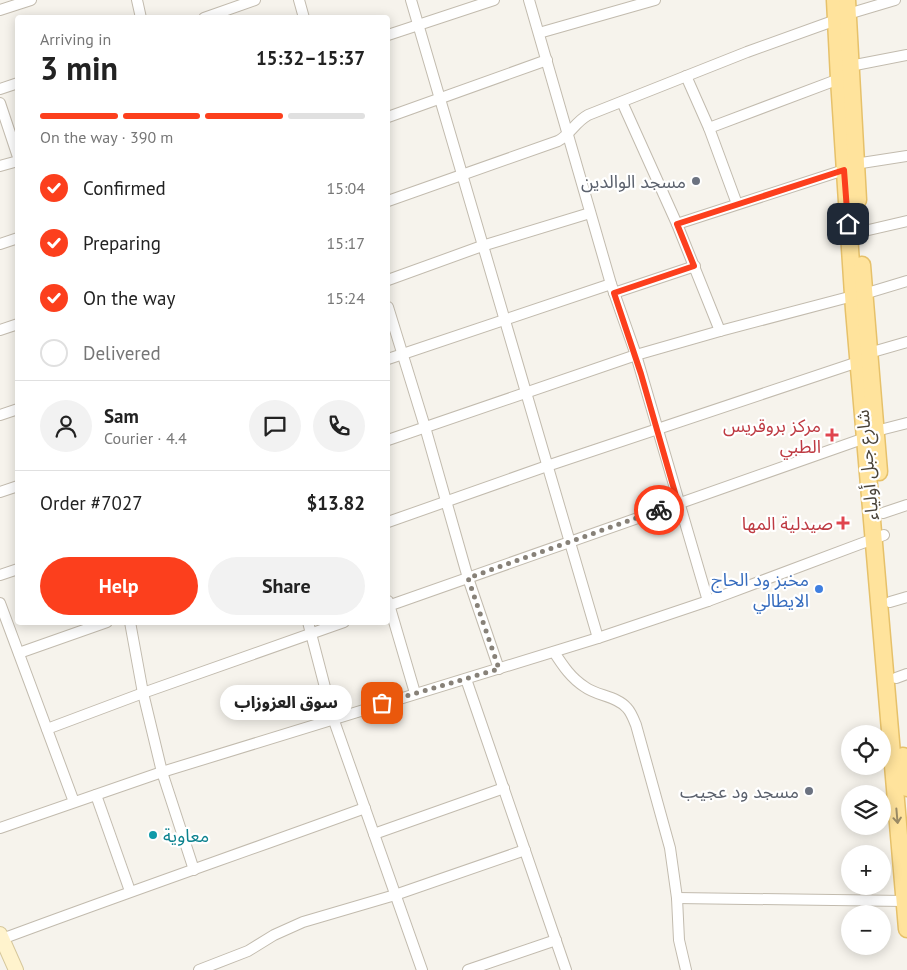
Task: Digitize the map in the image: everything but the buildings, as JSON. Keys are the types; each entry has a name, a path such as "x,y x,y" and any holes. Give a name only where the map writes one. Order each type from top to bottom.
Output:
{"main road":[{"name":"شارع جبل أولياء","path":"835,0 844,11 850,66 850,167 907,929"},
{"name":"شارع جبل أولياء","path":"844,11 838,79 860,232 859,295"},
{"name":"شارع جبل أولياء","path":"871,434 883,513 879,537 902,676 907,781"}],"street":[{"path":"0,10 31,0"},
{"path":"137,0 140,15"},
{"path":"218,0 222,14 255,0"},
{"path":"299,0 303,15"},
{"path":"411,0 598,638"},
{"path":"390,34 494,0"},
{"path":"529,0 590,213 636,356 708,601"},
{"path":"538,33 655,0"},
{"path":"390,200 558,142 582,118 844,11 895,0"},
{"path":"850,66 907,55"},
{"path":"390,116 547,60"},
{"path":"686,76 709,128 737,204"},
{"path":"709,128 838,79"},
{"path":"0,90 15,84"},
{"path":"622,102 677,224 720,331"},
{"path":"0,103 15,150"},
{"path":"677,224 850,167 907,156"},
{"path":"0,166 15,160"},
{"path":"390,279 482,246 590,213"},
{"path":"860,232 907,221"},
{"path":"0,244 15,239"},
{"path":"390,359 504,320 694,266"},
{"path":"390,439 636,356 720,331 907,281"},
{"path":"390,314 468,578 499,669"},
{"path":"0,330 15,325"},
{"path":"390,521 907,342"},
{"path":"0,415 15,410"},
{"path":"390,603 468,578 871,434 907,423"},
{"path":"0,492 15,487"},
{"path":"883,513 907,505"},
{"path":"0,828 162,772 598,638 708,601 879,537"},
{"path":"0,575 15,570"},
{"path":"890,602 907,596"},
{"path":"0,603 74,802"},
{"path":"390,611 415,693"},
{"path":"19,653 98,625"},
{"path":"131,625 143,693 162,772 194,870"},
{"path":"309,625 333,718 422,970"},
{"path":"47,729 336,625"},
{"path":"554,652 563,667 587,689 627,707 636,725 670,848 677,898 679,940 686,970"},
{"path":"466,679 566,970"},
{"path":"374,834 504,788"},
{"path":"96,795 130,891"},
{"path":"16,970 1,936 194,870 365,808"},
{"path":"199,970 248,951 274,935 303,922 396,895 525,850"},
{"path":"677,898 904,901"},
{"path":"468,970 556,940"}],"way so far":[{"path":"382,703 499,669 468,578 659,510"}],"place":[{"name":"مسجد الوالدين","path":"696,181"},
{"name":"مركز بروقريس الطبي","path":"832,435"},
{"name":"صيدلية المها","path":"843,523"},
{"name":"مخبز ود الحاج الايطالي","path":"819,589"},
{"name":"سوق العزوزاب","path":"382,703"},
{"name":"مسجد ود عجيب","path":"809,791"},
{"name":"معاوية","path":"153,835"}],"route":[{"path":"659,510 678,503 636,356 614,293 694,266 677,224 844,170 848,224"}]}
